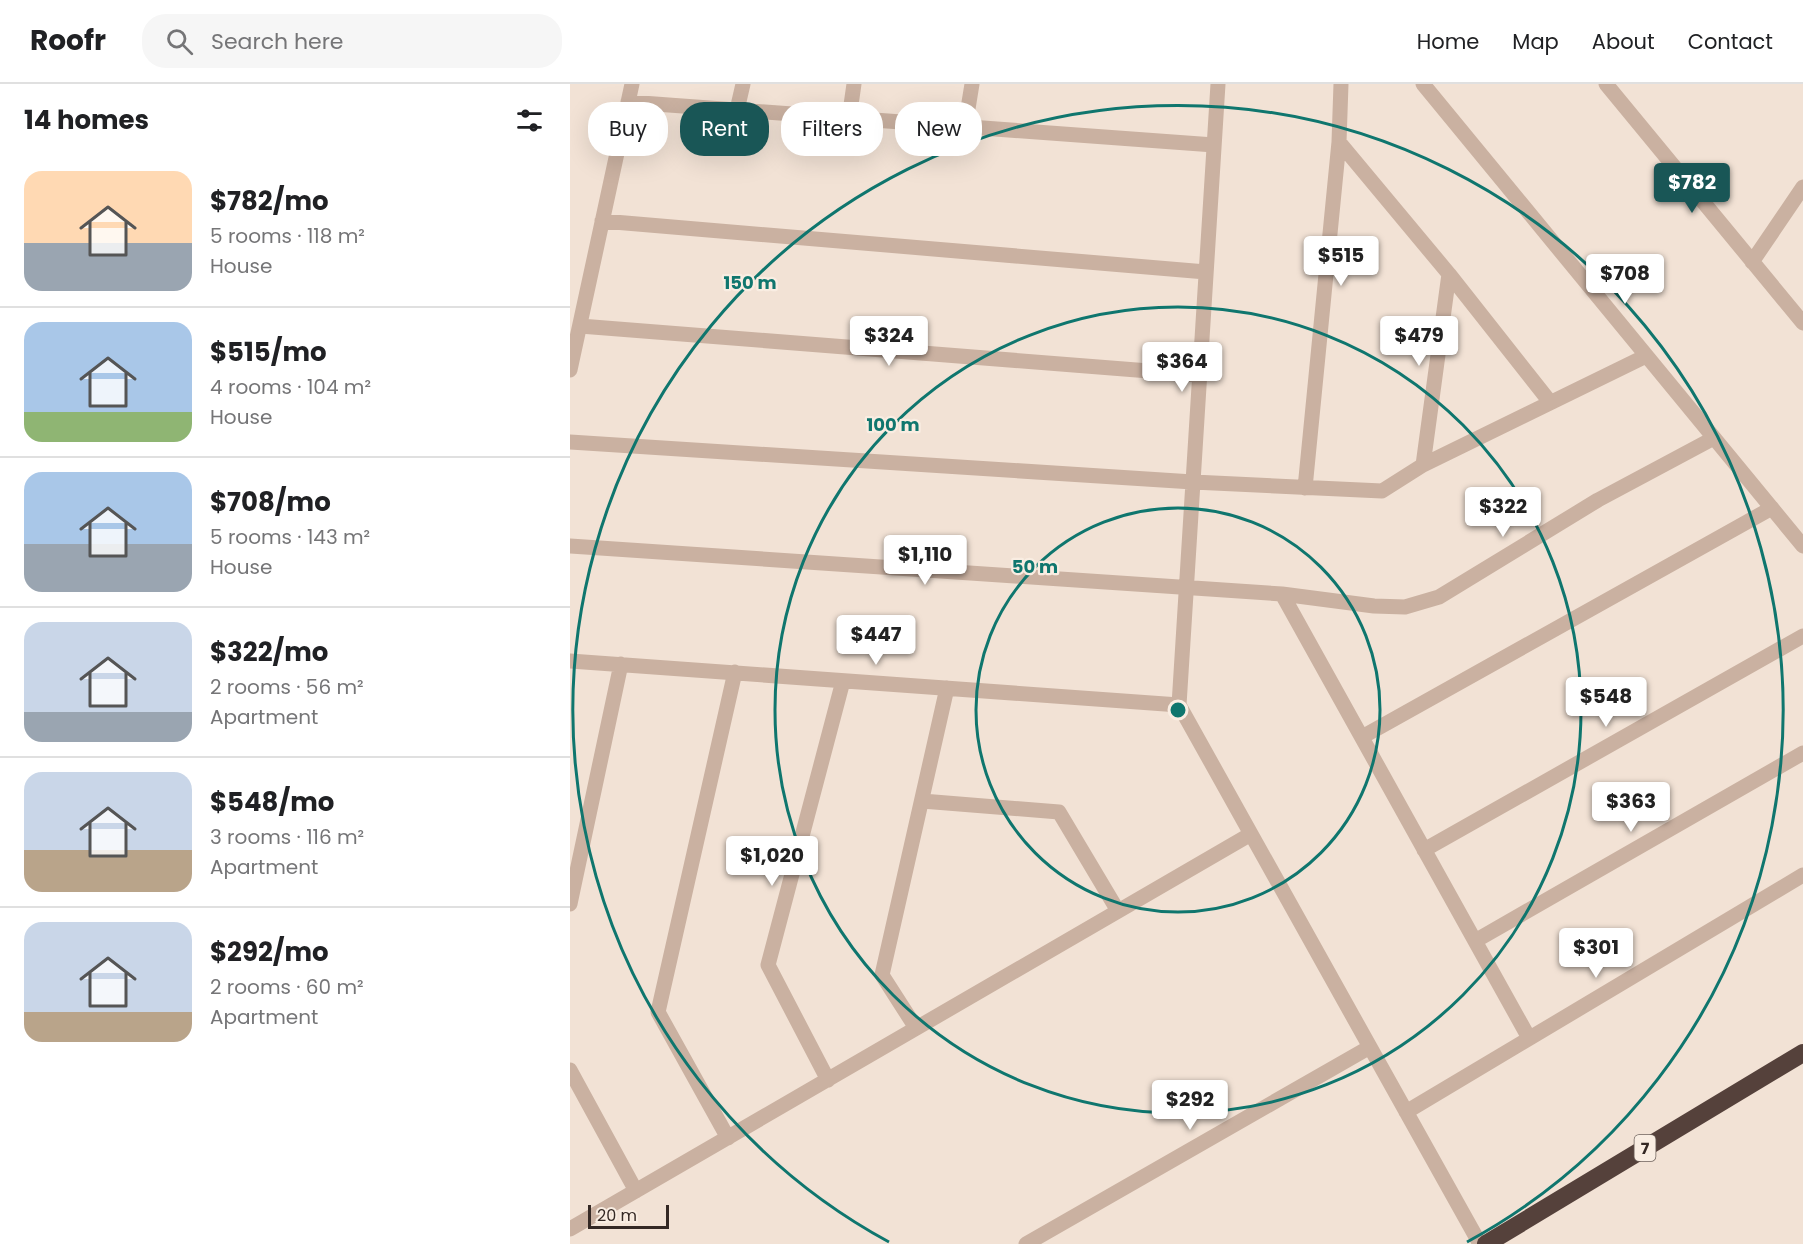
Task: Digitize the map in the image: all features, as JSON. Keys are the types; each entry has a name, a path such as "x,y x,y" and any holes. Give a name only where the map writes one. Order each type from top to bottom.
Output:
{"highway":[{"name":"7","path":"1486,1244 1803,1053"}],"street":[{"path":"628,102 632,84"},
{"path":"739,102 743,84"},
{"path":"851,102 854,84"},
{"path":"969,102 972,84"},
{"path":"1218,84 1179,705 1480,1244"},
{"path":"1305,488 1339,142 1341,84"},
{"path":"1423,84 1803,546"},
{"path":"1606,84 1803,323"},
{"path":"982,128 1214,146"},
{"path":"1339,142 1449,274 1550,402"},
{"path":"570,370 616,156"},
{"path":"1752,262 1803,188"},
{"path":"602,221 1206,272"},
{"path":"1423,465 1449,274"},
{"path":"580,326 1200,375"},
{"path":"570,442 1382,492 1423,465 1646,356"},
{"path":"570,546 1186,587 1282,594 1374,606 1405,606 1439,597 1598,500 1714,438"},
{"path":"1362,737 1772,508"},
{"path":"1282,594 1529,1038"},
{"path":"1424,849 1803,636"},
{"path":"570,661 1179,705"},
{"path":"570,904 621,664"},
{"path":"728,1138 658,1012 735,672"},
{"path":"828,1080 768,964 843,681"},
{"path":"916,1028 882,975 947,688"},
{"path":"1475,941 1803,753"},
{"path":"922,801 1059,812 1118,912"},
{"path":"570,1229 1251,834"},
{"path":"1406,1112 1803,875"},
{"path":"1026,1244 1370,1047"},
{"path":"570,1070 636,1191"}]}
